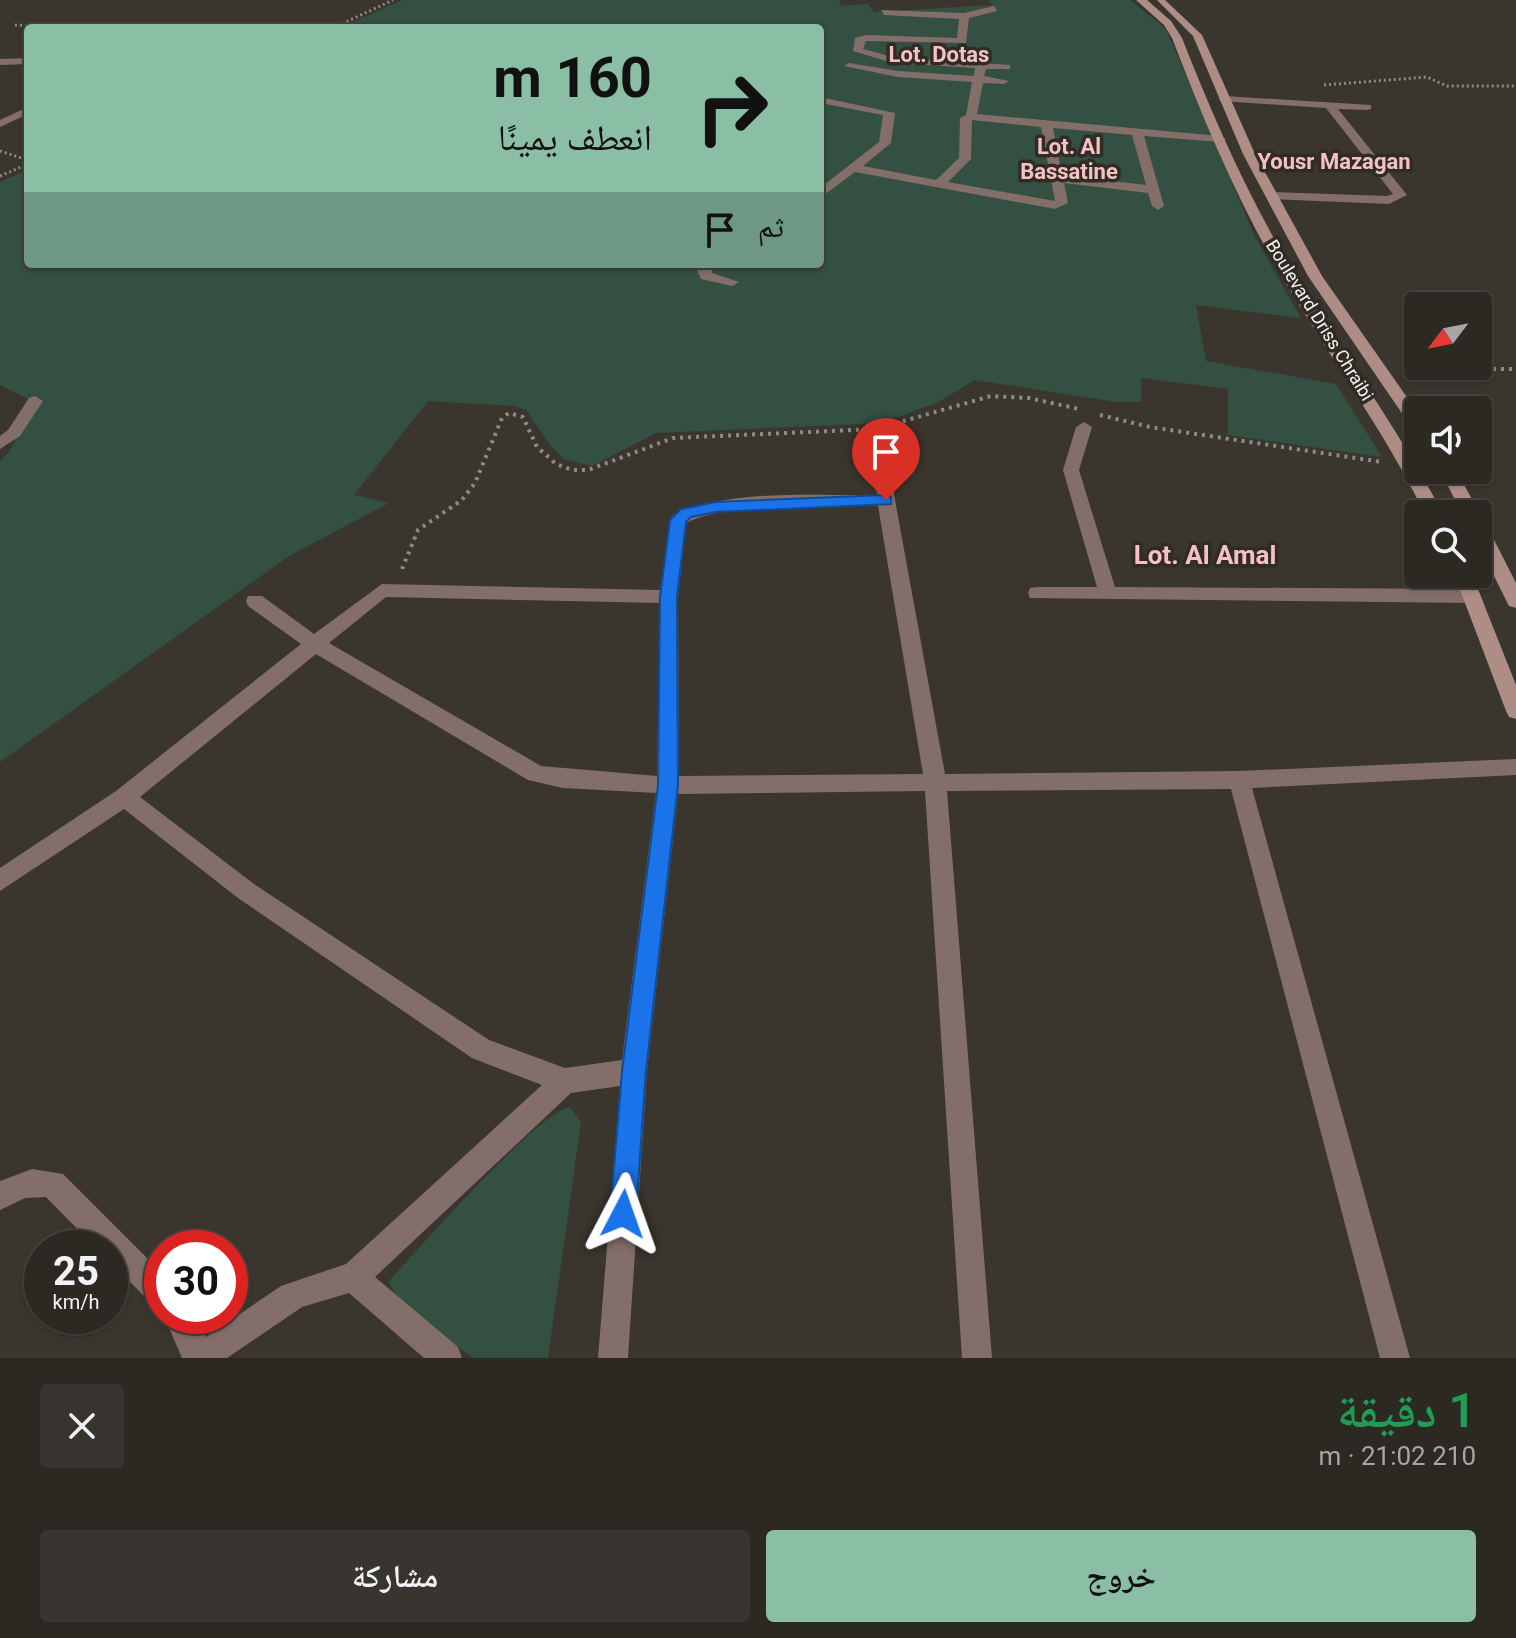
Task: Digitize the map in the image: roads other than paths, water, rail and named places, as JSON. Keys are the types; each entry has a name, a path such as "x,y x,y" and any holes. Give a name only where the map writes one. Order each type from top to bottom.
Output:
{"main road":[{"name":"Boulevard Driss Chraibi","path":"1141,0 1168,23 1177,38 1220,139 1288,275 1412,467 1427,500"},
{"name":"Boulevard Driss Chraibi","path":"1159,0 1197,35 1224,99 1315,276 1404,405"},
{"path":"1288,275 1315,276"},
{"path":"1310,308 1335,308"},
{"path":"1492,554 1516,601"},
{"path":"1469,588 1516,711"}],"street":[{"path":"884,12 964,16 994,9"},
{"path":"964,16 962,41 873,37 859,40 858,51 893,60 1006,67"},
{"path":"0,62 24,61"},
{"path":"971,117 981,65"},
{"path":"849,66 898,74 1004,81"},
{"path":"1224,99 1367,107"},
{"path":"824,191 885,143 889,113 827,104"},
{"path":"1272,196 1389,200 1401,195 1330,106"},
{"path":"0,124 24,112"},
{"path":"939,184 965,159 966,118 971,117 1220,139"},
{"path":"851,168 1055,205 1062,203 1046,123"},
{"path":"1137,132 1158,206"},
{"path":"1057,178 1153,190"},
{"path":"703,268 706,276 732,282"},
{"path":"0,444 14,433 35,401"},
{"path":"1084,427 1071,470 1108,593"},
{"path":"881,454 886,500 935,781 977,1358"},
{"path":"613,1358 634,1071 668,785 669,597 678,520 686,513 716,507 886,500"},
{"path":"0,881 124,797 382,590 669,597"},
{"path":"1037,593 1472,596"},
{"path":"255,601 315,644 536,774 563,779 668,785 1239,780 1516,767"},
{"path":"1239,780 1395,1358"},
{"path":"124,797 246,891 481,1049 565,1081 634,1071"},
{"path":"203,1358 298,1291 327,1280 353,1277 565,1081"},
{"path":"0,1196 19,1185 35,1181 53,1184 144,1276"},
{"path":"353,1277 447,1358"},
{"path":"190,1334 197,1358"}],"district":[{"name":"Lot. Dotas","path":"939,54"},
{"name":"Lot. Al Bassatine","path":"1069,158"},
{"name":"Yousr Mazagan","path":"1334,161"},
{"name":"Lot. Al Amal","path":"1205,555"}]}
